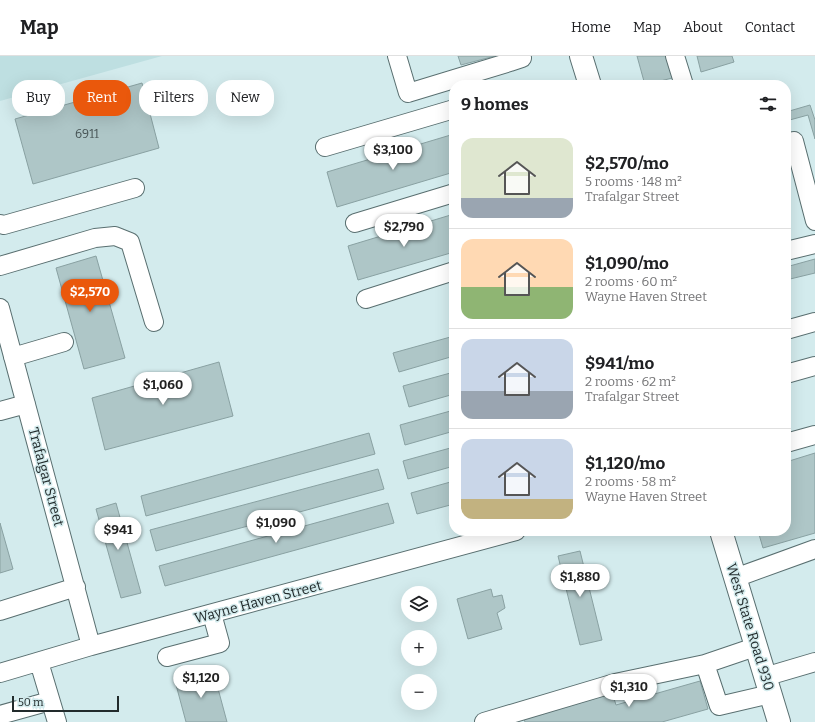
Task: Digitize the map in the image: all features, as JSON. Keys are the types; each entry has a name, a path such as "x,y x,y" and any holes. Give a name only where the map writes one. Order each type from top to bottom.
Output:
{"highway":[{"path":"581,56 588,80"},
{"name":"West State Road 930","path":"722,536 778,722"}],"street":[{"path":"397,56 408,92 449,80"},
{"path":"675,56 682,80"},
{"path":"449,80 516,59"},
{"path":"325,147 449,110"},
{"path":"791,142 794,141 815,220"},
{"path":"0,224 4,225 135,188"},
{"path":"355,223 449,195"},
{"path":"0,266 95,238 115,236 130,242 154,322"},
{"path":"791,250 815,244"},
{"path":"366,299 449,273"},
{"name":"Trafalgar Street","path":"0,308 3,334 13,357 91,646"},
{"path":"791,329 815,322"},
{"path":"13,357 64,342"},
{"path":"791,373 815,366"},
{"path":"0,411 26,404"},
{"path":"791,442 815,435"},
{"name":"Wayne Haven Street","path":"0,673 91,646 498,536"},
{"path":"735,578 815,549"},
{"path":"0,611 76,587"},
{"path":"167,657 220,643 212,614"},
{"path":"484,722 615,683 705,664 755,647"},
{"path":"39,662 57,722"},
{"path":"705,664 719,706 815,662"},
{"path":"0,715 50,701"}],"shaded area":[{"path":"0,56 162,56 65,83 65,80 12,80 12,98 0,101"}],"building":[{"path":"458,56 495,56 461,65"},
{"path":"637,56 670,56 676,77 664,80 644,80"},
{"path":"697,56 732,56 734,62 701,72"},
{"path":"139,84 139,116 151,116 159,148 33,184 15,119 26,116 65,116 65,105 73,103 73,116 131,116 131,86"},
{"path":"810,105 815,120 815,139 808,115 791,120 791,111"},
{"path":"449,135 449,173 337,207 327,172"},
{"path":"449,216 449,253 358,280 348,246"},
{"path":"96,256 125,358 84,369 56,268"},
{"path":"815,259 815,273 791,279 791,266"},
{"path":"449,337 449,357 399,372 393,353"},
{"path":"219,362 233,416 105,450 92,398"},
{"path":"449,373 449,395 409,407 403,386"},
{"path":"449,411 449,432 405,445 400,425"},
{"path":"369,433 375,454 146,516 141,496"},
{"path":"449,448 449,467 408,479 403,461"},
{"path":"815,453 815,533 763,548 759,536 791,536 791,460"},
{"path":"378,469 384,489 156,551 150,530"},
{"path":"449,482 449,505 417,514 411,493"},
{"path":"116,503 141,593 121,598 96,509"},
{"path":"388,503 394,523 165,586 159,566"},
{"path":"0,523 13,569 0,573"},
{"path":"580,551 602,640 580,645 558,556"},
{"path":"491,589 493,597 502,595 505,608 497,613 502,629 468,639 457,599"},
{"path":"213,670 227,722 186,722 175,681"},
{"path":"700,681 708,709 662,722 525,722 523,717 612,692 616,705"}]}
